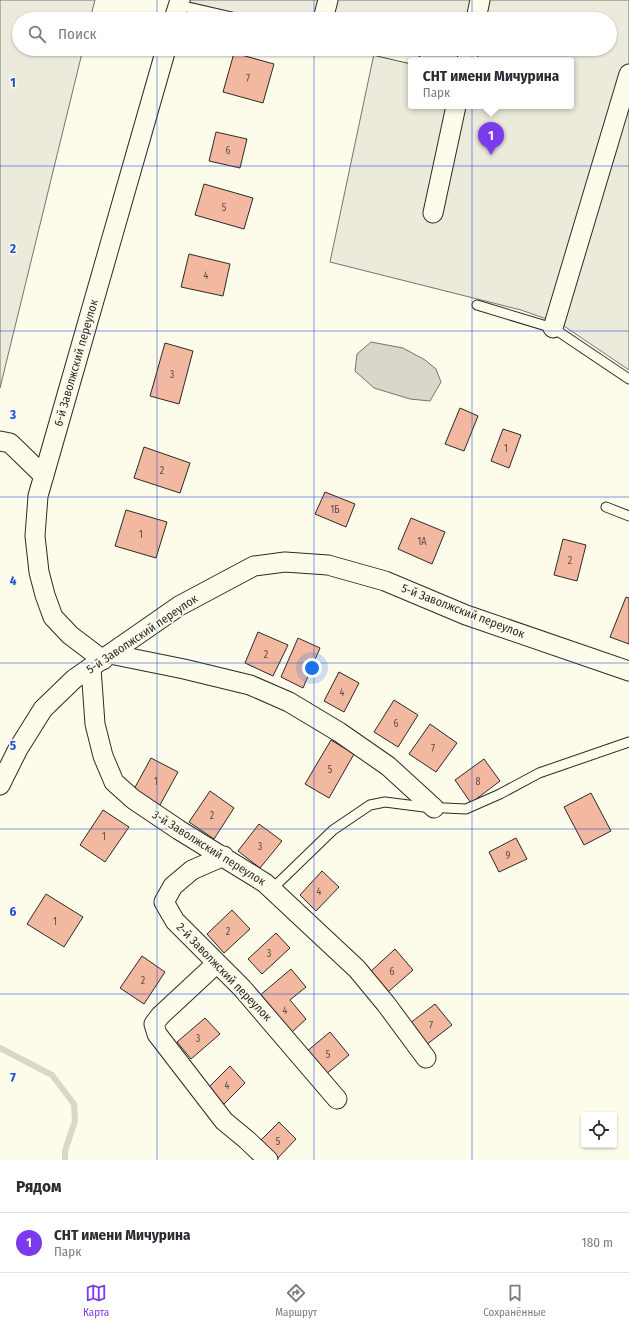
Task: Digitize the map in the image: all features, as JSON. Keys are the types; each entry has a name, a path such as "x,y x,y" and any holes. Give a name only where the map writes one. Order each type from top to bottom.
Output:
{"street":[{"path":"325,12 328,0"},
{"path":"477,12 480,0"},
{"name":"6-й Заволжский переулок","path":"101,661 70,635 53,617 39,572 35,536 38,496 164,56"},
{"path":"553,328 629,74"},
{"path":"433,213 455,109"},
{"path":"0,441 10,444 44,476"},
{"name":"5-й Заволжский переулок","path":"0,785 18,749 43,709 74,679 179,606 254,566 285,562 328,565 385,581 466,615 629,672"},
{"path":"101,661 184,669 250,685 289,702 339,732 388,766 434,808"},
{"name":"3-й Заволжский переулок","path":"101,661 95,724 103,756 114,782 133,799 179,830 265,882 358,969 426,1058"},
{"name":"2-й Заволжский переулок","path":"224,856 192,870 173,886 164,902 175,922 242,988 337,1099"},
{"path":"217,963 160,1016 154,1024 156,1034 224,1121 268,1160"}],"lane":[{"path":"177,8 200,12"},
{"path":"478,305 553,328 629,379"},
{"path":"606,507 629,516"},
{"path":"272,889 333,830 370,805 385,802 434,808 466,809 500,794 539,773 629,742"}],"shaded area":[{"path":"0,0 95,0 92,12 12,12 12,56 81,56 0,388"},
{"path":"181,0 629,0 629,370 561,324 521,310 330,262 374,56 617,56 617,12 232,12"},
{"path":"371,342 403,348 425,360 436,369 441,382 430,401 410,399 374,388 355,371 357,354"}],"building":[{"path":"233,56 245,56 274,64 263,103 223,92"},
{"path":"216,132 247,139 240,168 209,161"},
{"path":"204,184 253,198 244,229 195,215"},
{"path":"189,254 230,264 223,296 181,287"},
{"path":"165,343 193,351 179,404 150,396"},
{"path":"460,408 478,416 464,451 445,444"},
{"path":"503,429 521,435 509,468 491,461"},
{"path":"144,447 190,463 180,493 134,478"},
{"path":"325,492 355,504 346,527 315,514"},
{"path":"126,510 167,522 156,558 115,546"},
{"path":"411,518 445,532 432,564 398,549"},
{"path":"563,539 586,545 577,581 554,575"},
{"path":"626,597 629,598 629,644 610,637"},
{"path":"258,632 288,645 273,676 245,663"},
{"path":"298,638 320,648 303,688 281,677"},
{"path":"339,672 359,683 344,712 324,701"},
{"path":"394,700 418,715 398,747 374,732"},
{"path":"430,724 457,743 436,772 409,754"},
{"path":"331,740 354,754 329,798 305,784"},
{"path":"151,758 178,772 160,805 133,791"},
{"path":"484,759 500,781 471,803 455,780"},
{"path":"210,791 234,808 214,839 189,822"},
{"path":"591,793 611,831 584,845 564,807"},
{"path":"103,810 129,827 105,862 80,845"},
{"path":"259,824 282,841 260,868 238,851"},
{"path":"516,838 527,859 499,872 489,852"},
{"path":"322,871 339,887 316,911 300,895"},
{"path":"46,894 83,917 64,947 27,924"},
{"path":"232,910 250,929 224,953 207,934"},
{"path":"276,933 290,948 262,974 248,959"},
{"path":"395,949 413,970 388,992 370,972"},
{"path":"142,956 165,972 144,1004 120,988"},
{"path":"291,969 306,987 290,1000 306,1019 291,1033 259,996"},
{"path":"435,1004 452,1025 426,1045 409,1024"},
{"path":"205,1018 220,1034 191,1059 177,1042"},
{"path":"330,1032 349,1055 325,1075 306,1052"},
{"path":"230,1066 245,1083 224,1104 208,1088"},
{"path":"279,1122 296,1139 277,1159 259,1142"}],"waterway":[{"path":"0,1048 52,1075 74,1104 75,1121 65,1151 65,1160"}],"place":[{"name":"СНТ имени Мичурина","path":"491,155"}]}
